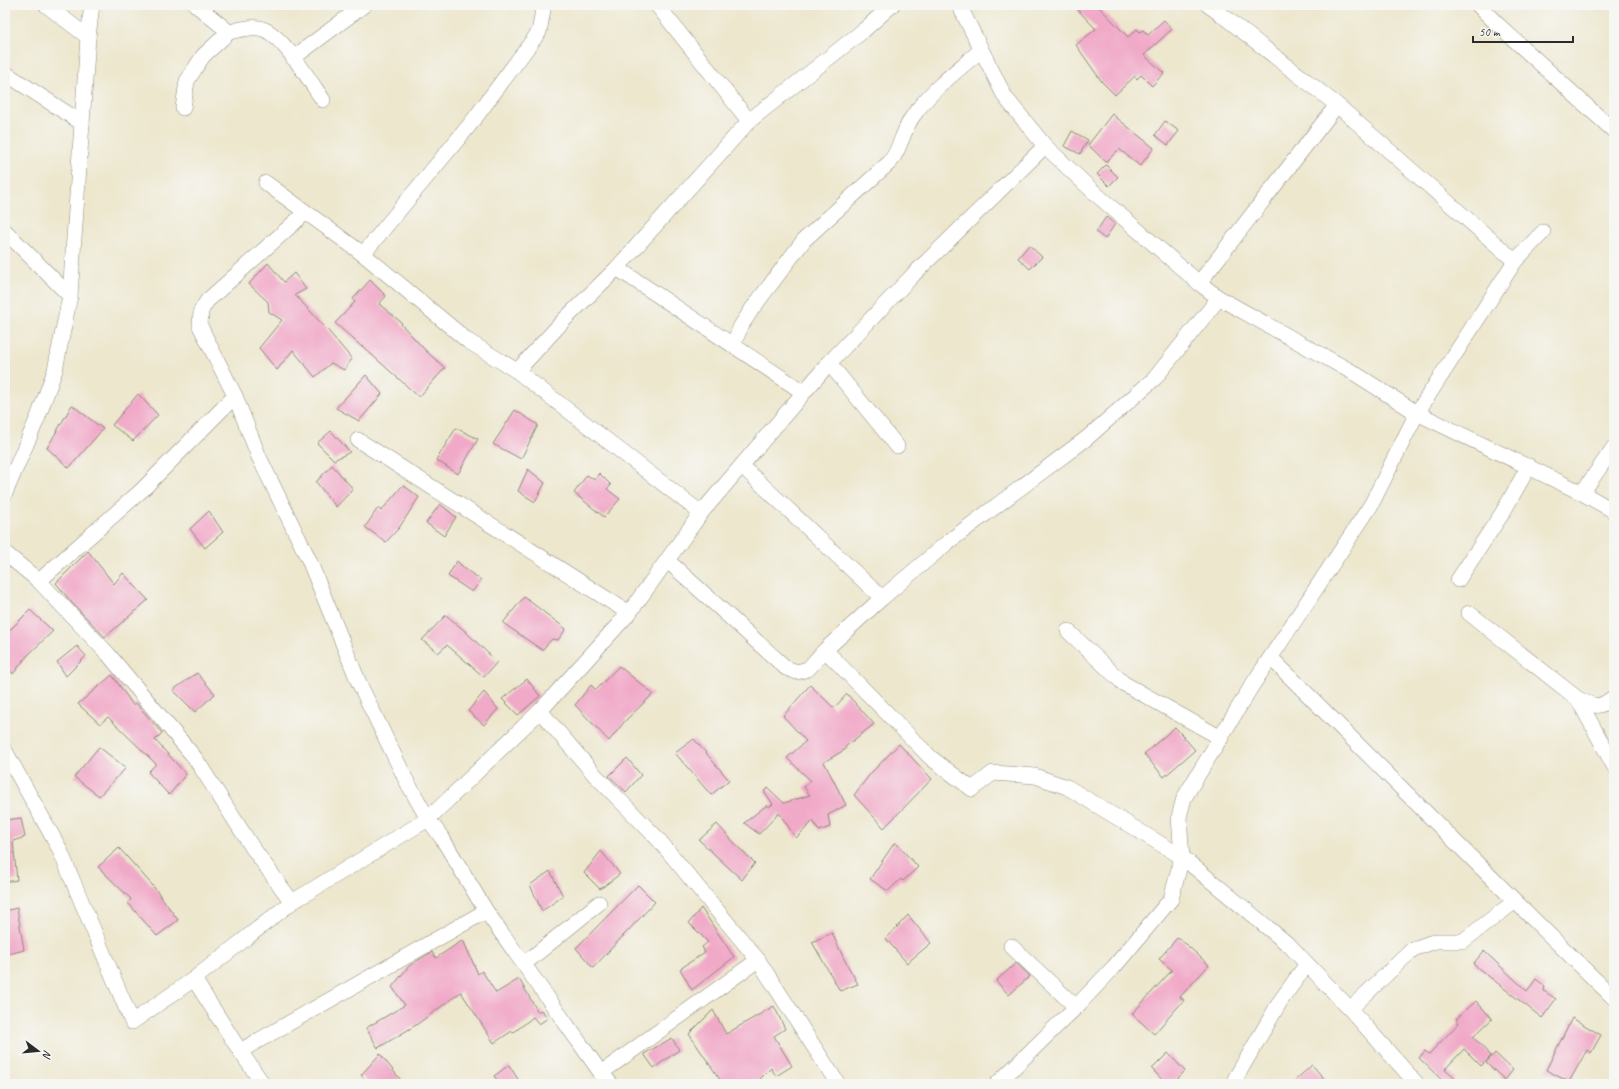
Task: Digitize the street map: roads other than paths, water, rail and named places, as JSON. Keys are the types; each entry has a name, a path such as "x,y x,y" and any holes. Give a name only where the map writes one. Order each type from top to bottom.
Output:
{"street":[{"path":"46,5 88,37"},
{"path":"5,493 38,417 55,370 70,296 88,37 92,5"},
{"path":"196,5 229,32"},
{"path":"293,58 364,5"},
{"path":"363,254 472,122 539,32 543,10 541,5"},
{"path":"657,5 749,121"},
{"path":"517,371 564,320 617,268 749,121 864,30 892,5"},
{"path":"959,5 1005,97 1045,146 1097,195 1199,284 1219,298 1354,374 1417,413 1529,466 1614,511"},
{"path":"1208,5 1337,105 1515,261"},
{"path":"1478,5 1501,28 1614,131"},
{"path":"183,108 187,81 203,56 229,32 249,28 262,28 272,34 293,58 323,100"},
{"path":"733,345 741,326 752,309 804,240 890,162 898,150 907,125 918,109 981,50"},
{"path":"5,73 82,123"},
{"path":"1199,284 1337,105"},
{"path":"5,751 59,848 132,1022 194,979 292,902 428,819 540,711 629,613 668,561 701,513 829,363 914,274 1045,146"},
{"path":"266,183 363,254 468,341 517,371 701,513"},
{"path":"305,213 207,300 201,311 200,326 235,396 259,457 309,560 359,683 406,780 428,819 442,838 486,911 606,1078 758,960"},
{"path":"5,231 70,296"},
{"path":"997,1084 1076,1007 1114,967 1171,899 1182,856 1180,817 1184,798 1251,687 1371,505 1417,413 1515,261 1543,232"},
{"path":"617,268 803,392"},
{"path":"668,561 786,668 797,672 808,669 825,650 882,598 948,542 1087,438 1155,378 1219,298"},
{"path":"829,363 897,446"},
{"path":"39,581 142,490 235,396"},
{"path":"358,440 629,613"},
{"path":"1582,493 1614,447"},
{"path":"742,466 882,598"},
{"path":"1458,580 1503,512 1529,466"},
{"path":"5,553 39,581 108,654 195,758 252,847 292,902"},
{"path":"1469,613 1578,700 1594,706 1605,704 1614,697"},
{"path":"1068,631 1123,683 1221,738"},
{"path":"825,650 931,758 972,789 993,773 1035,776 1067,787 1182,856 1290,946 1350,1009 1417,1084"},
{"path":"1271,658 1401,786 1514,902 1614,998"},
{"path":"1578,700 1614,766"},
{"path":"540,711 595,775 658,839 758,960 838,1084"},
{"path":"524,964 599,902"},
{"path":"1350,1009 1413,949 1436,941 1463,941 1514,902"},
{"path":"240,1052 486,911"},
{"path":"1011,946 1076,1007"},
{"path":"1235,1084 1235,1079 1280,1000 1307,964"},
{"path":"194,979 240,1052 263,1084"}]}
